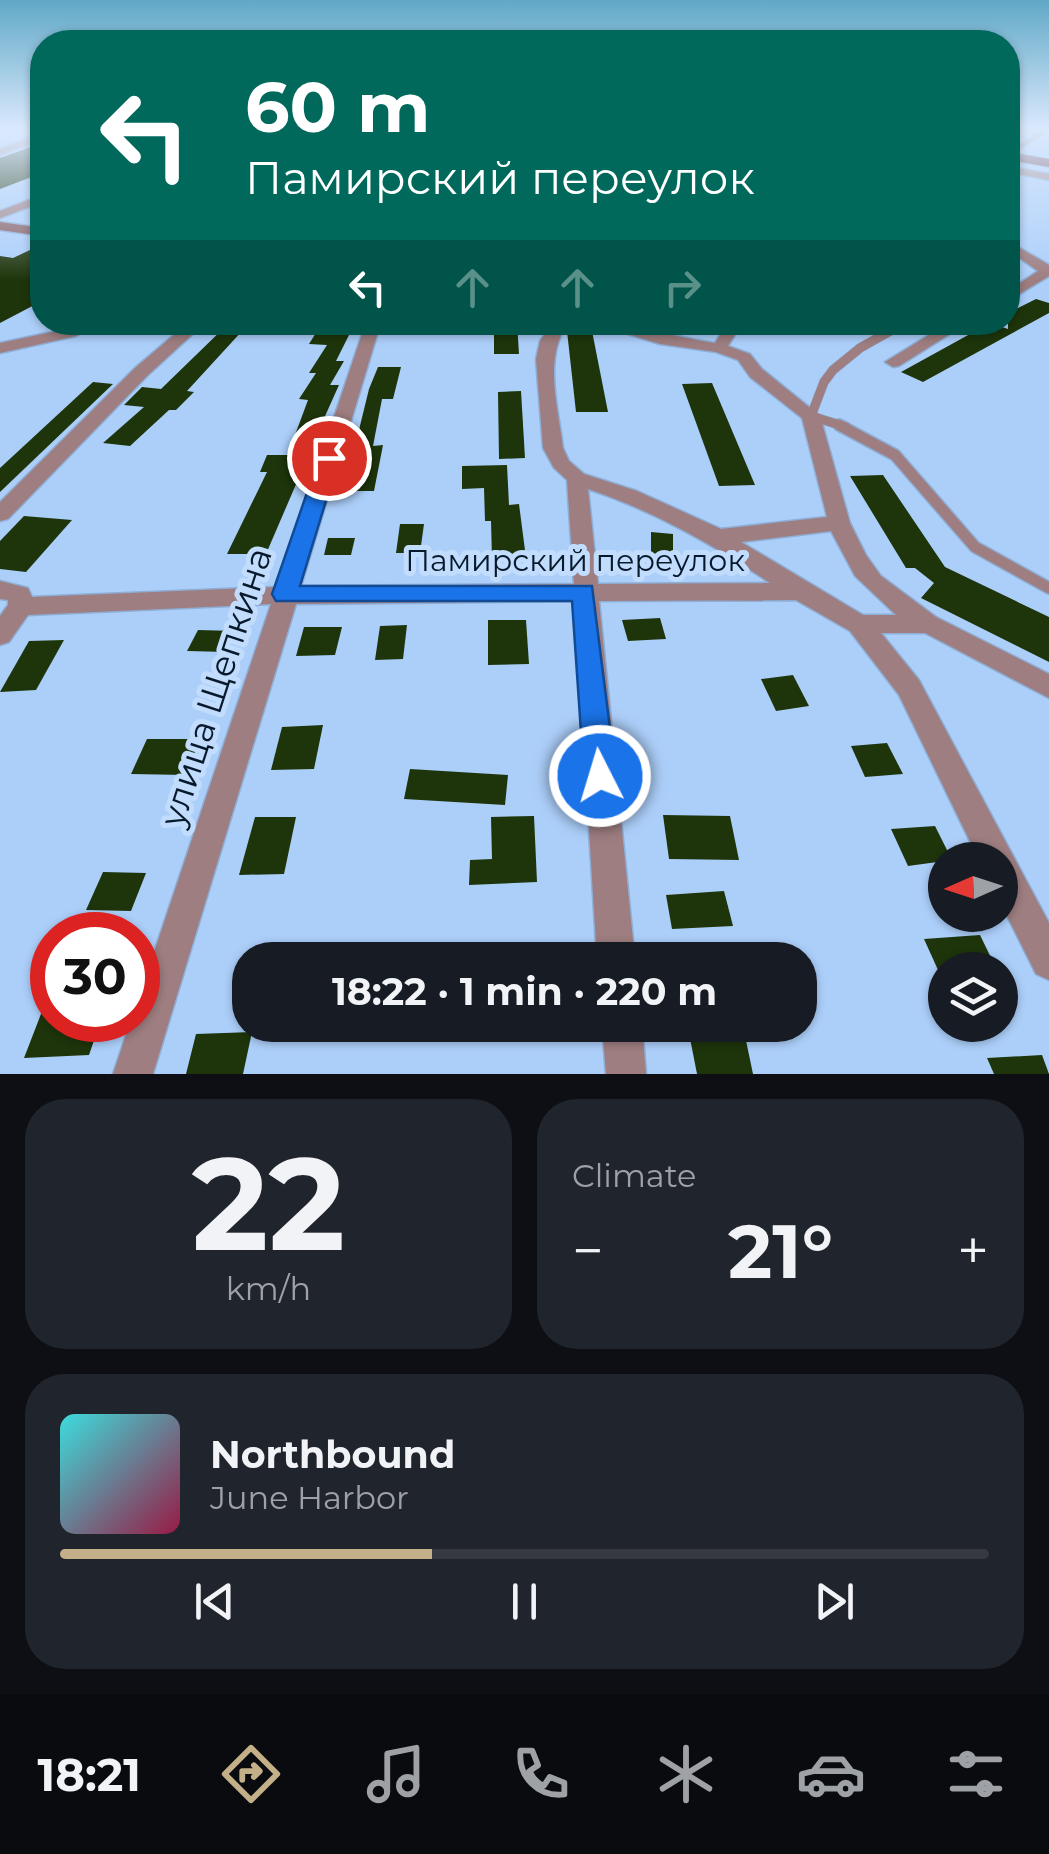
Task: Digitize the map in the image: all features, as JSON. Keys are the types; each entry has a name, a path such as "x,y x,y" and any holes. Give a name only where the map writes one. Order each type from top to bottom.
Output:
{"street":[{"path":"0,215 30,203"},
{"path":"0,226 30,230"},
{"path":"1020,252 1048,270 1020,289"},
{"path":"0,348 62,335"},
{"path":"0,514 141,372 183,335"},
{"name":"улица Щепкина","path":"132,1074 370,335"},
{"path":"552,335 544,359 552,448 561,464 577,478 630,496 718,537 800,592 859,624 909,688 987,842"},
{"path":"644,335 719,348 744,357 756,373 811,416 839,523 849,547 880,594 1049,686"},
{"path":"719,348 728,335"},
{"path":"894,362 940,335"},
{"path":"577,478 614,942"},
{"path":"718,537 839,523"},
{"name":"Памирский переулок","path":"11,598 800,592"},
{"path":"0,635 11,598"},
{"path":"859,624 929,624"},
{"path":"1018,901 1049,961"},
{"path":"623,1042 626,1074"}],"lane":[{"path":"877,335 824,380 822,399 811,416 856,428 893,452 920,478 972,545 1049,588"}],"building":[{"path":"0,180 23,180 0,189"},
{"path":"30,250 30,307 0,323 0,256 13,258"},
{"path":"1036,299 1049,303 1049,313 1020,329 1020,307"},
{"path":"217,335 238,335 187,391 194,392 176,410 169,410 130,446 103,443 144,407 124,405 142,387 161,389"},
{"path":"315,335 349,335 336,361 344,361 330,385 339,385 317,434 295,435 308,400 299,399 316,373 309,373 327,345 309,344"},
{"path":"494,335 518,335 519,354 494,354"},
{"path":"567,335 593,335 608,412 576,412"},
{"path":"968,335 1009,335 923,382 901,372"},
{"path":"378,367 401,367 393,399 382,399 373,446 383,445 374,491 344,491 369,389"},
{"path":"93,382 113,384 0,492 0,468"},
{"path":"712,383 755,485 719,486 682,384"},
{"path":"521,391 525,458 499,459 498,392"},
{"path":"267,455 302,455 293,481 297,482 266,554 227,554 267,472 260,472"},
{"path":"507,465 509,505 519,504 526,558 492,559 491,521 485,521 484,488 462,489 462,466"},
{"path":"883,475 945,567 1049,617 1049,662 921,598 934,583 915,568 906,568 850,476"},
{"path":"24,516 72,520 26,572 0,569 0,541"},
{"path":"400,524 424,524 420,553 396,553"},
{"path":"651,532 673,534 673,562 651,560"},
{"path":"328,538 355,538 351,555 324,555"},
{"path":"660,618 666,639 628,641 622,620"},
{"path":"488,620 526,620 529,664 488,665"},
{"path":"407,625 403,659 375,660 380,626"},
{"path":"304,627 342,627 335,655 296,656"},
{"path":"198,630 236,631 227,652 187,651"},
{"path":"64,640 36,690 0,692 29,641"},
{"path":"793,675 809,706 776,711 761,679"},
{"path":"323,725 314,769 271,770 282,727"},
{"path":"147,739 200,739 186,775 131,774"},
{"path":"887,743 903,774 865,777 851,746"},
{"path":"410,769 508,775 505,805 404,799"},
{"path":"663,815 730,816 739,860 669,859"},
{"path":"534,816 537,882 469,885 470,860 492,859 491,817"},
{"path":"255,817 296,817 284,874 239,875"},
{"path":"935,826 943,842 928,842 928,863 908,866 891,829"},
{"path":"103,872 146,873 131,911 86,910"},
{"path":"724,891 733,926 672,929 666,895"},
{"path":"980,935 988,952 930,952 924,939"},
{"path":"232,1033 232,1042 250,1042 243,1074 186,1074 196,1034"},
{"path":"30,1042 93,1042 89,1055 24,1058"},
{"path":"691,1042 746,1042 753,1074 697,1074"},
{"path":"1042,1055 1049,1074 994,1074 987,1058"}],"route":[{"path":"329,458 285,594 584,592 600,776"}]}
